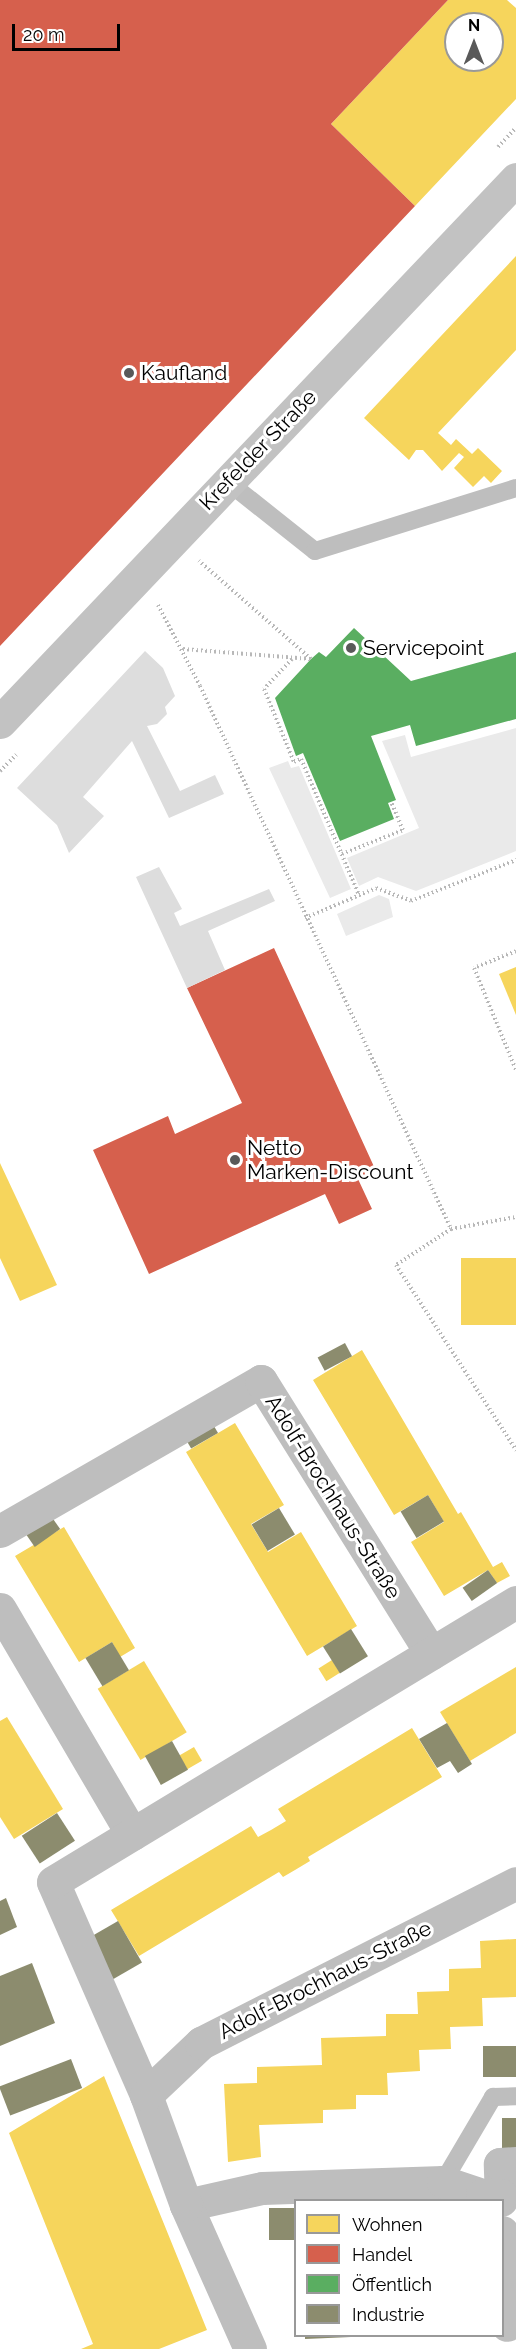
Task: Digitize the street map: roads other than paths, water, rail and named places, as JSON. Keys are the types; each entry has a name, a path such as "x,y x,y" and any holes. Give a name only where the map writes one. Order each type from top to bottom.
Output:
{"main road":[{"name":"Krefelder Straße","path":"0,722 516,179"}],"street":[{"name":"Adolf-Brochhaus-Straße","path":"0,1531 261,1381 431,1653"},
{"path":"250,2349 186,2205 146,2095 53,1882 516,1602"},
{"path":"0,1609 132,1834"},
{"name":"Adolf-Brochhaus-Straße","path":"146,2095 201,2043 516,1883"},
{"path":"186,2205 262,2188 443,2182 482,2195 501,2198 500,2164 516,2163"},
{"path":"504,2257 510,2333"}],"lane":[{"path":"228,482 315,551 516,488"},
{"path":"443,2182 493,2097 516,2096"}],"place":[{"name":"Kaufland","path":"129,373"},
{"name":"Servicepoint","path":"351,648"},
{"name":"Netto Marken-Discount","path":"235,1160"}]}
